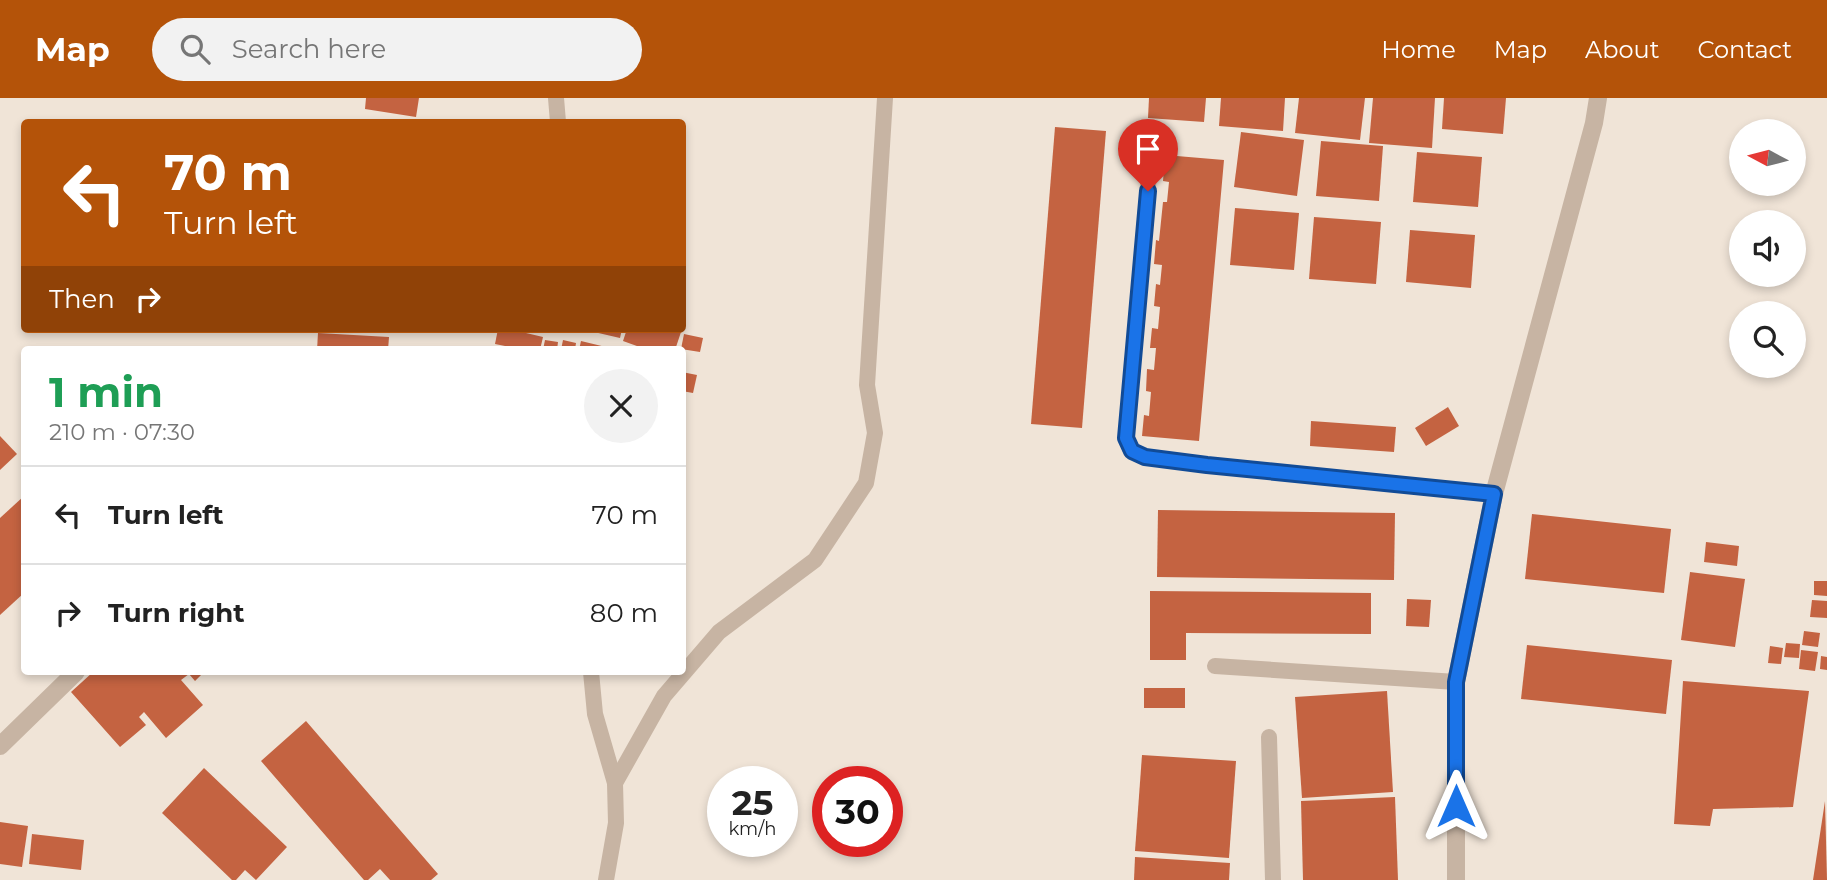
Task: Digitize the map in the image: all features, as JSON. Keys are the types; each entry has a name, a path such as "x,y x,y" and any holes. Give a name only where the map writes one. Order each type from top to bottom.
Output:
{"street":[{"path":"1456,880 1456,682 1494,494 1594,123 1598,98"},
{"path":"1,744 73,675"}],"lane":[{"path":"556,98 558,119"},
{"path":"686,670 719,632 815,560 866,483 875,433 867,385 885,98"},
{"path":"1150,163 1126,438 1132,451 1145,457 1207,465 1494,494"},
{"path":"1215,666 1456,682"},
{"path":"591,675 595,714 615,783 616,823 606,880"},
{"path":"615,783 664,696 682,675"},
{"path":"1269,737 1273,880"}],"building":[{"path":"366,98 419,98 416,117 365,109"},
{"path":"1149,98 1206,98 1204,122 1148,118"},
{"path":"1221,98 1285,98 1283,131 1219,126"},
{"path":"1299,98 1365,98 1360,140 1295,133"},
{"path":"1373,98 1435,98 1432,148 1369,143"},
{"path":"1444,98 1506,98 1503,134 1442,129"},
{"path":"1055,127 1106,131 1082,428 1031,424"},
{"path":"1241,132 1304,140 1297,196 1234,187"},
{"path":"1321,141 1383,146 1379,201 1316,196"},
{"path":"1417,152 1482,157 1478,207 1413,202"},
{"path":"1165,155 1224,160 1199,441 1142,436 1144,415 1149,416 1151,392 1146,391 1147,369 1154,370 1156,348 1150,348 1152,328 1158,329 1160,307 1154,306 1156,284 1160,285 1162,265 1154,264 1163,202 1167,202 1169,182 1163,181"},
{"path":"1235,208 1299,213 1294,270 1230,265"},
{"path":"1314,217 1381,222 1376,284 1309,279"},
{"path":"1410,230 1475,235 1471,288 1406,282"},
{"path":"318,333 389,337 388,346 317,346"},
{"path":"497,333 526,333 543,337 541,346 495,344"},
{"path":"598,333 621,333 620,338"},
{"path":"626,333 681,333 676,346 637,346 623,341"},
{"path":"684,334 703,338 700,352 686,350 686,346 682,346"},
{"path":"545,340 558,342 558,346 544,346"},
{"path":"563,340 576,343 576,346 562,346"},
{"path":"581,341 602,346 580,346"},
{"path":"686,373 697,375 693,393 686,392"},
{"path":"1448,407 1459,426 1426,446 1415,428"},
{"path":"1311,421 1396,427 1394,452 1310,446"},
{"path":"0,436 17,454 0,470"},
{"path":"21,499 21,596 0,615 0,518"},
{"path":"1158,510 1395,513 1394,580 1157,577"},
{"path":"1532,514 1671,529 1664,593 1525,579"},
{"path":"1706,542 1739,546 1737,566 1704,562"},
{"path":"1690,572 1745,579 1735,647 1681,640"},
{"path":"1814,581 1827,581 1827,596 1814,595"},
{"path":"1150,591 1371,593 1371,634 1186,633 1186,660 1150,660"},
{"path":"1407,599 1431,600 1429,627 1406,626"},
{"path":"1812,600 1827,601 1827,618 1810,617"},
{"path":"1804,631 1820,633 1818,647 1802,645"},
{"path":"1786,643 1800,644 1799,658 1784,657"},
{"path":"1527,645 1672,660 1666,714 1521,699"},
{"path":"1770,646 1783,648 1781,664 1768,663"},
{"path":"1801,650 1818,652 1815,671 1799,669"},
{"path":"1821,656 1827,657 1827,670 1820,669"},
{"path":"90,675 188,675 181,680 203,705 166,738 144,712 139,717 146,725 120,747 71,692"},
{"path":"190,675 201,675 195,681"},
{"path":"1683,681 1809,691 1793,807 1713,809 1710,826 1674,824"},
{"path":"1144,688 1185,688 1185,708 1144,708"},
{"path":"1387,691 1393,792 1302,798 1295,697"},
{"path":"306,721 438,874 431,880 390,880 380,869 368,880 364,880 261,761"},
{"path":"1142,755 1236,761 1229,858 1135,851"},
{"path":"204,768 287,847 256,880 245,870 236,880 232,880 162,813"},
{"path":"1395,797 1398,880 1303,880 1301,801"},
{"path":"1825,801 1827,880 1813,880"},
{"path":"0,822 28,826 22,867 0,864"},
{"path":"32,834 84,840 81,870 29,864"},
{"path":"1135,857 1230,863 1229,880 1134,880"}],"route":[{"path":"1148,191 1126,438 1132,451 1145,457 1207,465 1494,494 1456,682 1456,806"}]}
